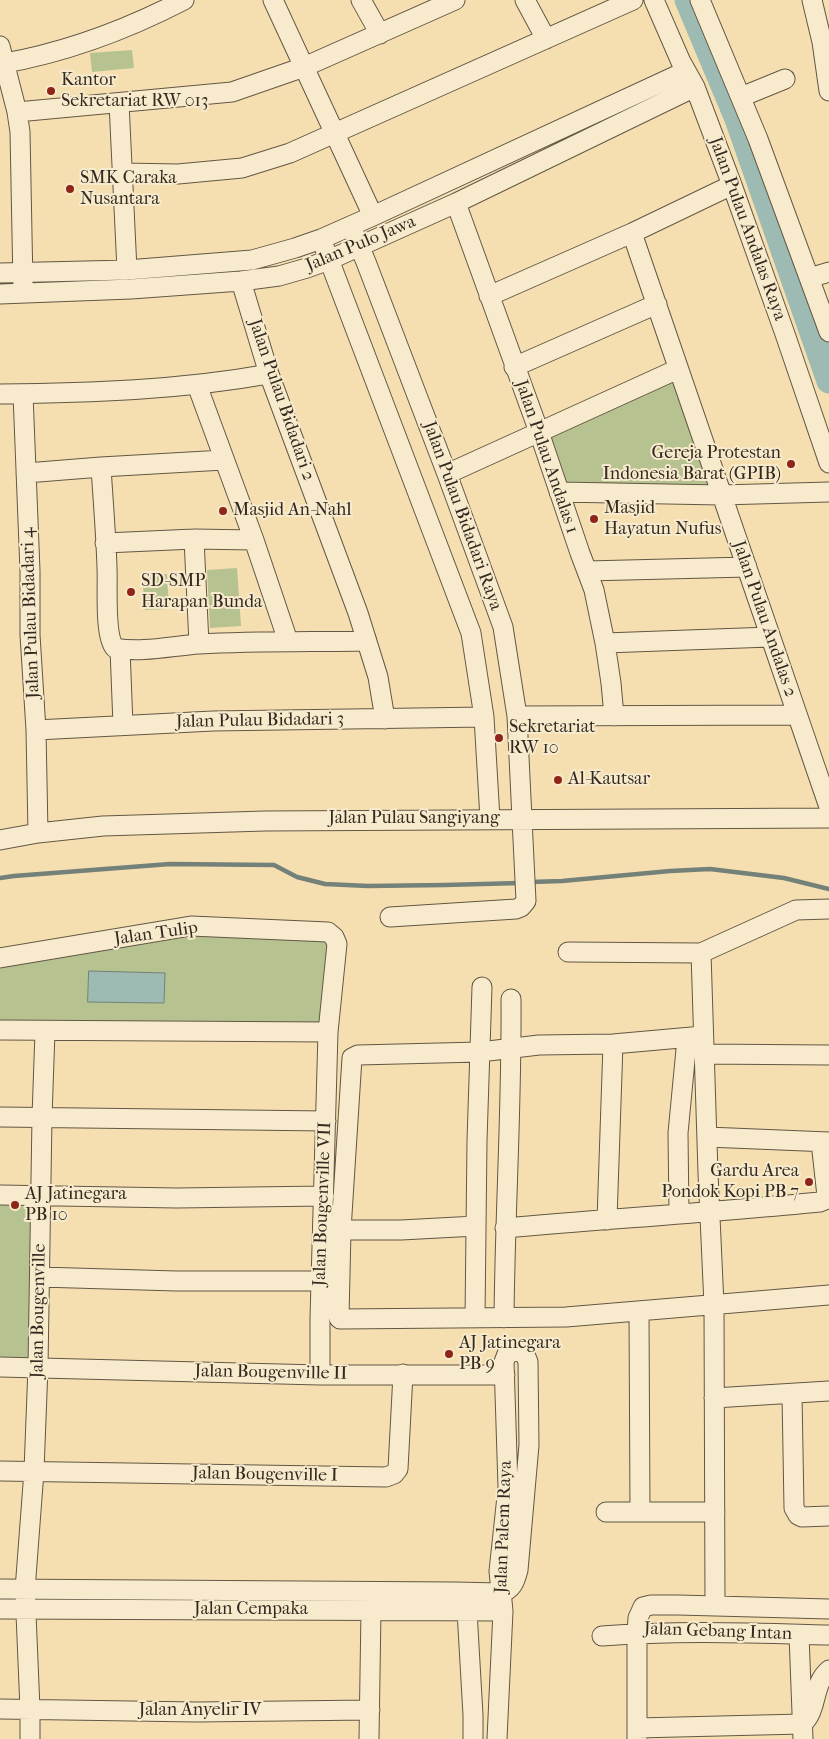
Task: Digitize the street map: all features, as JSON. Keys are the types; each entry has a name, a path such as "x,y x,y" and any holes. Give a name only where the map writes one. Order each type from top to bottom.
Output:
{"street":[{"path":"23,294 20,132 17,112 1,58 84,43 148,18 184,0"},
{"path":"273,0 373,216"},
{"path":"361,0 380,34"},
{"path":"525,0 546,39"},
{"path":"124,173 178,174 242,168 290,153 633,0"},
{"name":"Jalan Pulau Andalas Raya","path":"654,0 690,79 732,185 829,463"},
{"path":"700,0 741,97 829,332"},
{"path":"812,0 826,41 828,85"},
{"path":"17,112 232,92 304,67 380,34 445,2"},
{"name":"Jalan Pulo Jawa","path":"0,294 130,289 241,281 279,276 329,260 456,203 690,79"},
{"name":"Jalan Pulo Jawa","path":"0,273 127,270 252,260 274,255 321,239 690,79"},
{"path":"741,97 785,79"},
{"path":"119,103 124,173 127,270"},
{"path":"489,296 632,233 732,185"},
{"name":"Jalan Pulau Andalas 1","path":"456,203 539,432 600,612 606,643 614,716"},
{"name":"Jalan Pulau Bidadari Raya","path":"351,226 447,474 503,627 516,716 525,869 526,902 516,909 390,918"},
{"name":"Jalan Pulau Andalas 2","path":"632,233 829,807"},
{"name":"Jalan Pulau Bidadari Raya","path":"321,239 471,633 484,717 490,819"},
{"path":"809,278 829,272"},
{"name":"Jalan Pulau Bidadari 2","path":"241,281 268,374 367,641 386,719"},
{"path":"514,367 657,304"},
{"path":"447,474 678,369"},
{"path":"0,394 113,391 197,385 268,374"},
{"path":"197,385 254,540 288,641"},
{"name":"Jalan Pulau Bidadari 4","path":"23,394 30,571 30,635 36,730 38,833"},
{"path":"26,473 224,460"},
{"path":"101,467 108,569 107,600 110,640 116,648 122,724"},
{"path":"559,492 721,495 829,492"},
{"path":"105,543 194,539 254,540"},
{"path":"194,539 199,644"},
{"path":"441,552 472,542"},
{"path":"587,572 747,567"},
{"path":"606,643 770,637"},
{"path":"116,648 288,641 367,641"},
{"path":"516,716 796,715"},
{"name":"Jalan Pulau Bidadari 3","path":"36,730 122,724 484,717"},
{"name":"Jalan Pulau Sangiyang","path":"0,840 38,833 119,826 265,821 829,818"},
{"path":"568,952 701,952 796,910 829,909"},
{"name":"Jalan Tulip","path":"0,958 192,926 328,932 334,937 337,944"},
{"name":"Jalan Bougenville VII","path":"320,1375 328,1032 337,944"},
{"path":"701,952 698,1043 707,1137 714,1305 715,1606"},
{"path":"475,1318 482,987"},
{"path":"504,1318 505,1228 512,1047 511,999"},
{"path":"0,1030 45,1032 328,1032"},
{"name":"Jalan Bougenville","path":"30,1739 25,1590 34,1471 38,1367 45,1032"},
{"path":"679,1214 678,1133 698,1043"},
{"path":"829,1056 698,1043 546,1044 480,1052 358,1055 352,1058 341,1230 338,1316 340,1319 566,1316 639,1312 829,1295"},
{"path":"607,1220 612,1044"},
{"path":"0,1116 326,1121"},
{"path":"505,1228 710,1213 825,1200 827,1190 825,1142 707,1137"},
{"path":"0,1195 41,1194 177,1198 324,1196"},
{"path":"341,1230 402,1230 476,1226"},
{"path":"40,1276 176,1281 322,1282"},
{"path":"639,1312 640,1512"},
{"name":"Jalan Palem Raya","path":"497,1739 501,1602 499,1571 508,1487 504,1362 507,1354 515,1351 524,1352 528,1362 530,1446 522,1539 515,1582 505,1591 501,1602"},
{"name":"Jalan Bougenville II","path":"0,1367 320,1375 504,1375"},
{"name":"Jalan Bougenville I","path":"34,1471 386,1477 394,1474 398,1469 403,1374"},
{"path":"714,1398 829,1391"},
{"path":"792,1394 794,1508 798,1515 802,1517 829,1516"},
{"path":"0,1471 34,1471"},
{"path":"606,1512 715,1512"},
{"name":"Jalan Cempaka","path":"0,1589 501,1602"},
{"name":"Jalan Cempaka","path":"0,1609 467,1611 501,1602"},
{"name":"Jalan Gebang Intan","path":"829,1609 651,1605 644,1607 638,1618 637,1633 829,1635"},
{"path":"369,1739 370,1610"},
{"path":"467,1611 473,1739"},
{"path":"602,1636 637,1633 637,1734 802,1732"},
{"path":"799,1635 802,1732"},
{"path":"802,1732 809,1717 817,1688 824,1674 829,1670"},
{"name":"Jalan Anyelir IV","path":"0,1709 197,1712 370,1710"}],"green space":[{"path":"132,50 134,68 92,72 90,53"},
{"path":"675,375 713,487 565,486 548,434"},
{"path":"237,568 241,626 210,628 207,570"},
{"path":"167,574 169,609 145,610 142,575"},
{"path":"227,931 329,931 325,1024 0,1020 0,966"},
{"path":"0,1195 41,1195 38,1367 0,1367"}],"water":[{"path":"89,971 165,973 164,1003 88,1002"}],"waterway":[{"path":"687,0 737,119 829,381"},
{"path":"0,878 170,864 274,865 297,877 325,884 368,886 520,883"},
{"path":"530,882 710,869 784,878 829,889"}],"place":[{"name":"Kantor Sekretariat RW 013","path":"51,91"},
{"name":"SMK Caraka Nusantara","path":"70,189"},
{"name":"Gereja Protestan Indonesia Barat (GPIB)","path":"791,464"},
{"name":"Masjid An-Nahl","path":"223,511"},
{"name":"Masjid Hayatun Nufus","path":"594,519"},
{"name":"SD-SMP Harapan Bunda","path":"131,592"},
{"name":"Sekretariat RW 10","path":"499,738"},
{"name":"Al-Kautsar","path":"558,780"},
{"name":"Gardu Area Pondok Kopi PB 7","path":"809,1182"},
{"name":"AJ Jatinegara PB 10","path":"15,1205"},
{"name":"AJ Jatinegara PB 9","path":"449,1354"}]}
